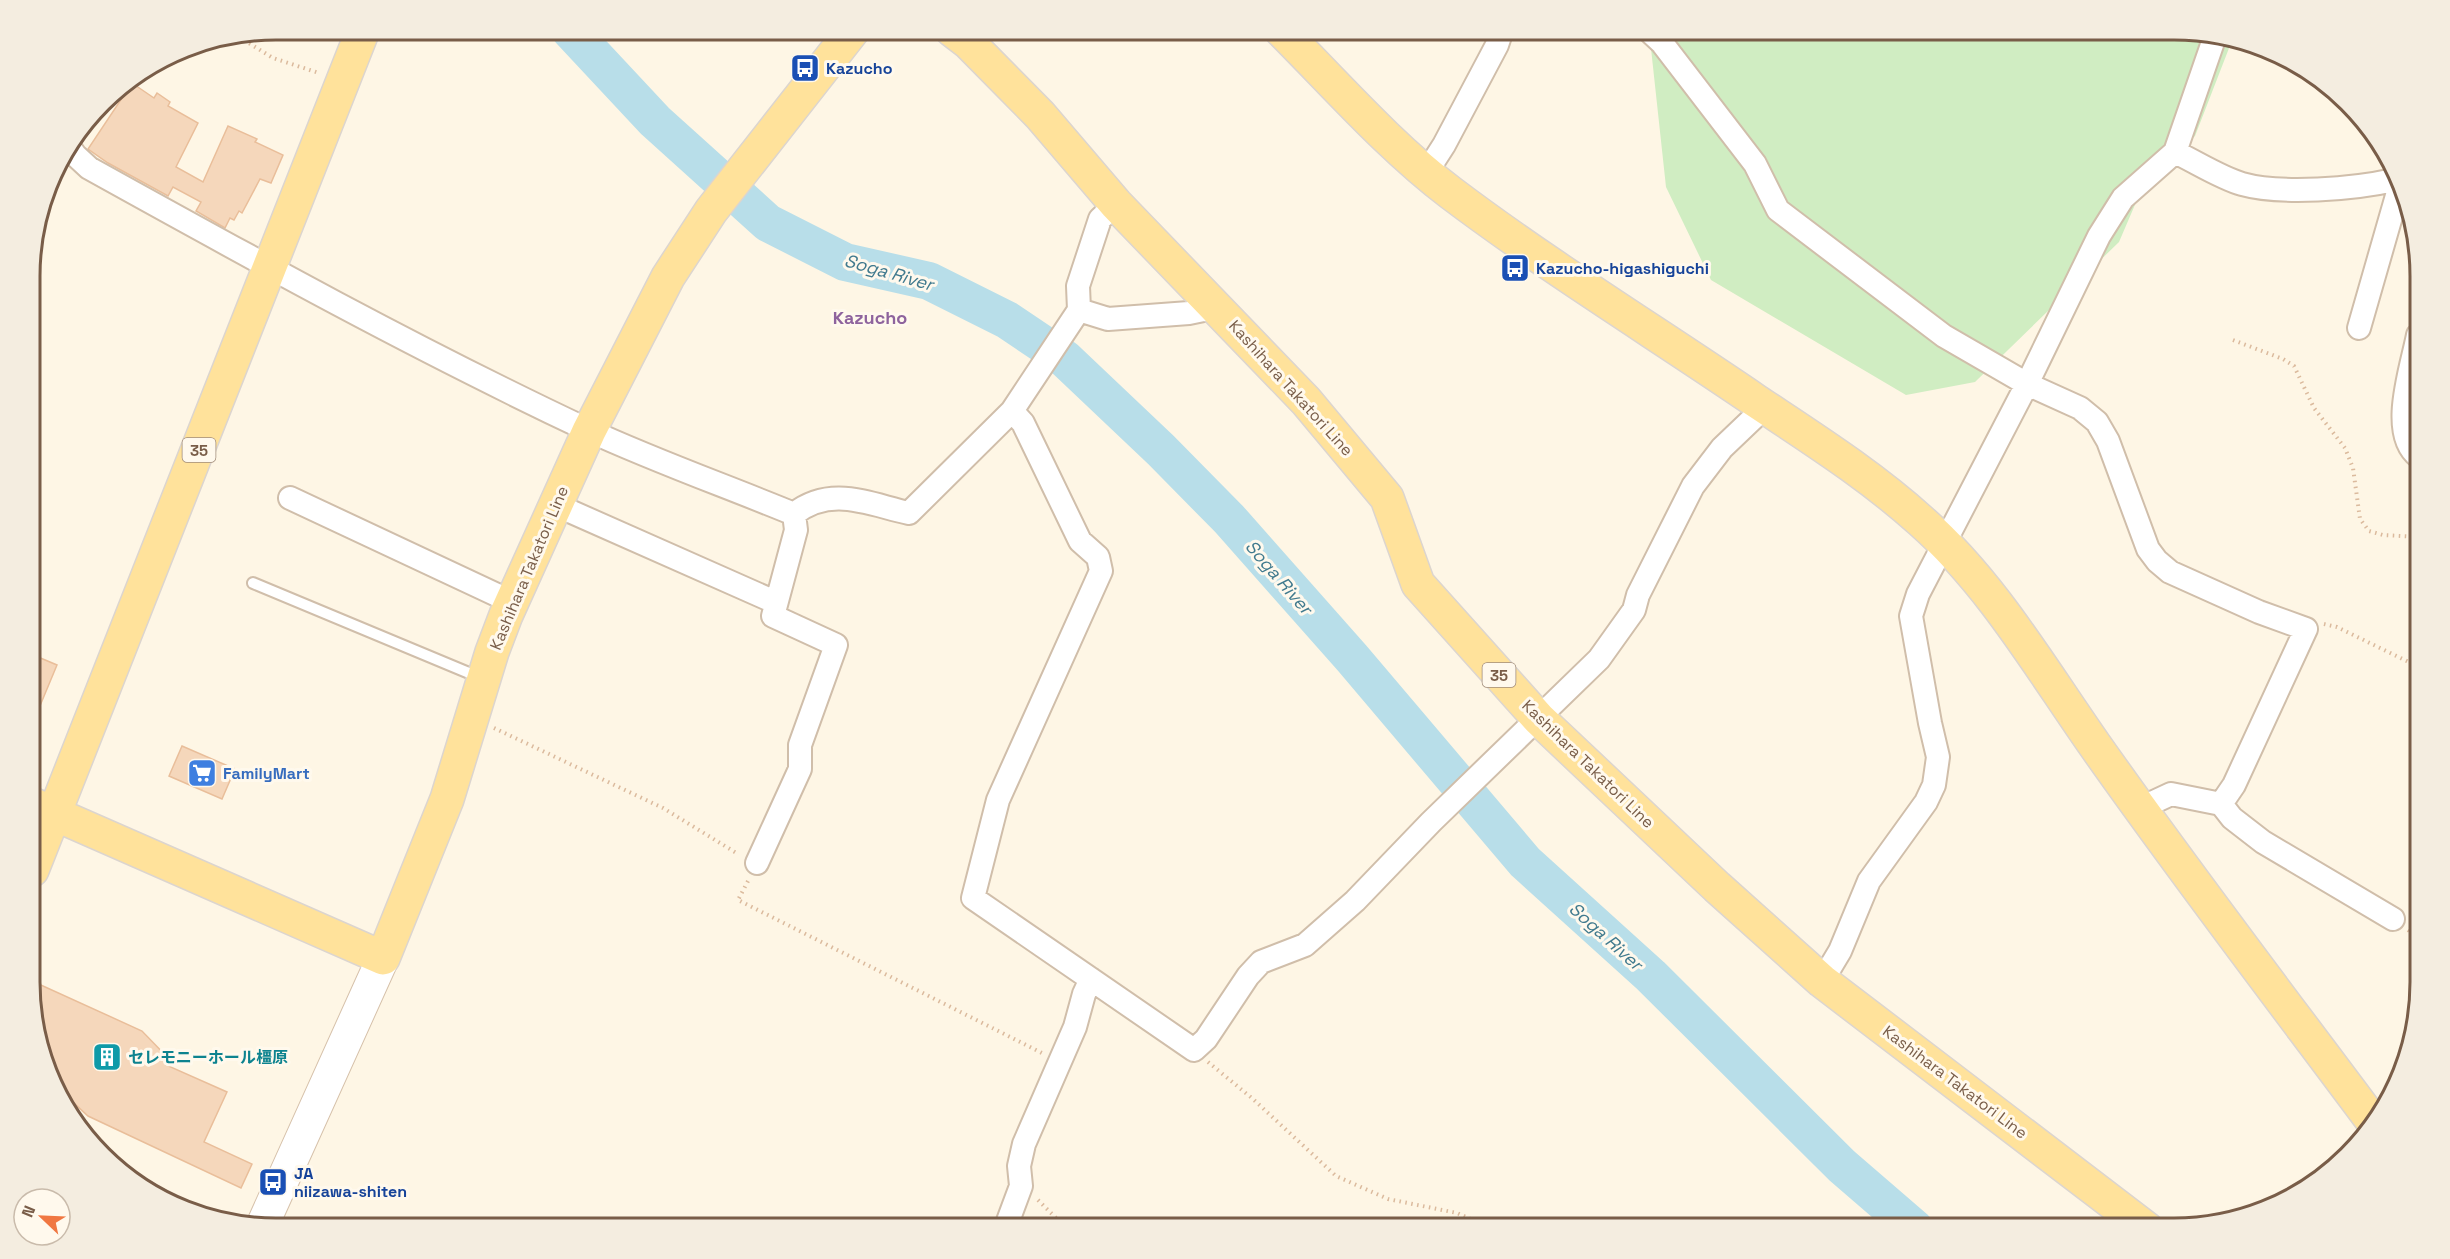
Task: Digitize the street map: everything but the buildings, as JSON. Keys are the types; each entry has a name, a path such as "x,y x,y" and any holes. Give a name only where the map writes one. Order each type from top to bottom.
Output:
{"main road":[{"name":"35","path":"40,826 43,809 270,269 359,40"},
{"name":"Kashihara Takatori Line","path":"383,958 447,799 484,679 512,602 589,430 668,277 711,211 845,40"},
{"name":"Kashihara Takatori Line","path":"965,40 1040,115 1116,204 1218,307 1306,401 1386,498 1418,584 1539,719 1717,887 1822,981 2134,1218"},
{"path":"1291,40 1426,173 1508,233 1856,468 1923,522 1978,580 2141,808 2369,1116"},
{"path":"43,809 383,958"}],"street":[{"path":"1426,173 1449,135 1499,40"},
{"path":"1659,40 1755,164 1778,210 1944,336 2027,384 2080,408 2097,422 2108,441 2148,549 2169,572 2259,612 2306,629 2234,785 2221,804"},
{"path":"1822,981 1839,951 1869,882 1926,802 1934,785 1938,757 1911,616 1918,594 1946,545 2099,236 2123,198 2175,152 2212,44"},
{"path":"2175,152 2242,184 2287,190 2389,181"},
{"path":"74,154 89,168 270,269 589,430 794,514"},
{"path":"2359,328 2396,198"},
{"path":"794,514 807,504 836,496 909,513 1012,411 1076,314 1078,286 1100,219 1116,204"},
{"path":"1076,314 1108,319 1189,313 1218,307"},
{"path":"2410,375 2402,415 2410,451"},
{"path":"1012,411 1023,423 1080,541 1098,557 1101,571 998,800 973,898 1194,1050 1206,1039 1248,976 1261,962 1305,945 1355,901 1436,818 1599,659 1634,609 1638,595 1692,486 1722,448 1766,407"},
{"path":"290,498 512,602"},
{"path":"556,505 775,602"},
{"path":"757,863 800,769 800,745 836,645 773,616 796,530 794,514"},
{"path":"2141,808 2171,794 2221,804 2232,818 2263,842 2393,919"},
{"path":"266,1218 383,958"},
{"path":"1009,1218 1021,1185 1019,1166 1024,1144 1075,1027 1084,994 1092,979"}],"lane":[{"path":"252,583 484,679"}],"path":[{"path":"247,43 273,58 342,81"},
{"path":"2233,340 2283,359 2294,366 2313,408 2345,448 2353,468 2360,519 2369,531 2383,535 2410,536"},
{"path":"2306,629 2322,624 2337,627 2410,663"},
{"path":"472,717 663,808 704,835 757,863 738,900 1060,1062"},
{"path":"1194,1050 1253,1099 1336,1176 1388,1198 1457,1213 1468,1218"},
{"path":"1021,1185 1056,1218"}],"green space":[{"path":"1650,40 2174,40 2229,47 2195,136 2146,179 2119,242 1975,382 1906,395 1711,280 1666,187"}],"waterway":[{"name":"Soga River","path":"579,40 655,121 768,223 845,262 929,281 1007,320 1065,359 1161,450 1229,519 1352,658 1525,862 1651,976 1842,1166 1902,1218"}],"place":[{"name":"Kazucho","path":"805,68"},
{"name":"Kazucho-higashiguchi","path":"1515,268"},
{"name":"FamilyMart","path":"202,773"},
{"name":"セレモニーホール橿原","path":"107,1057"},
{"name":"JA niizawa-shiten","path":"273,1182"}],"district":[{"name":"Kazucho","path":"870,317"}]}
